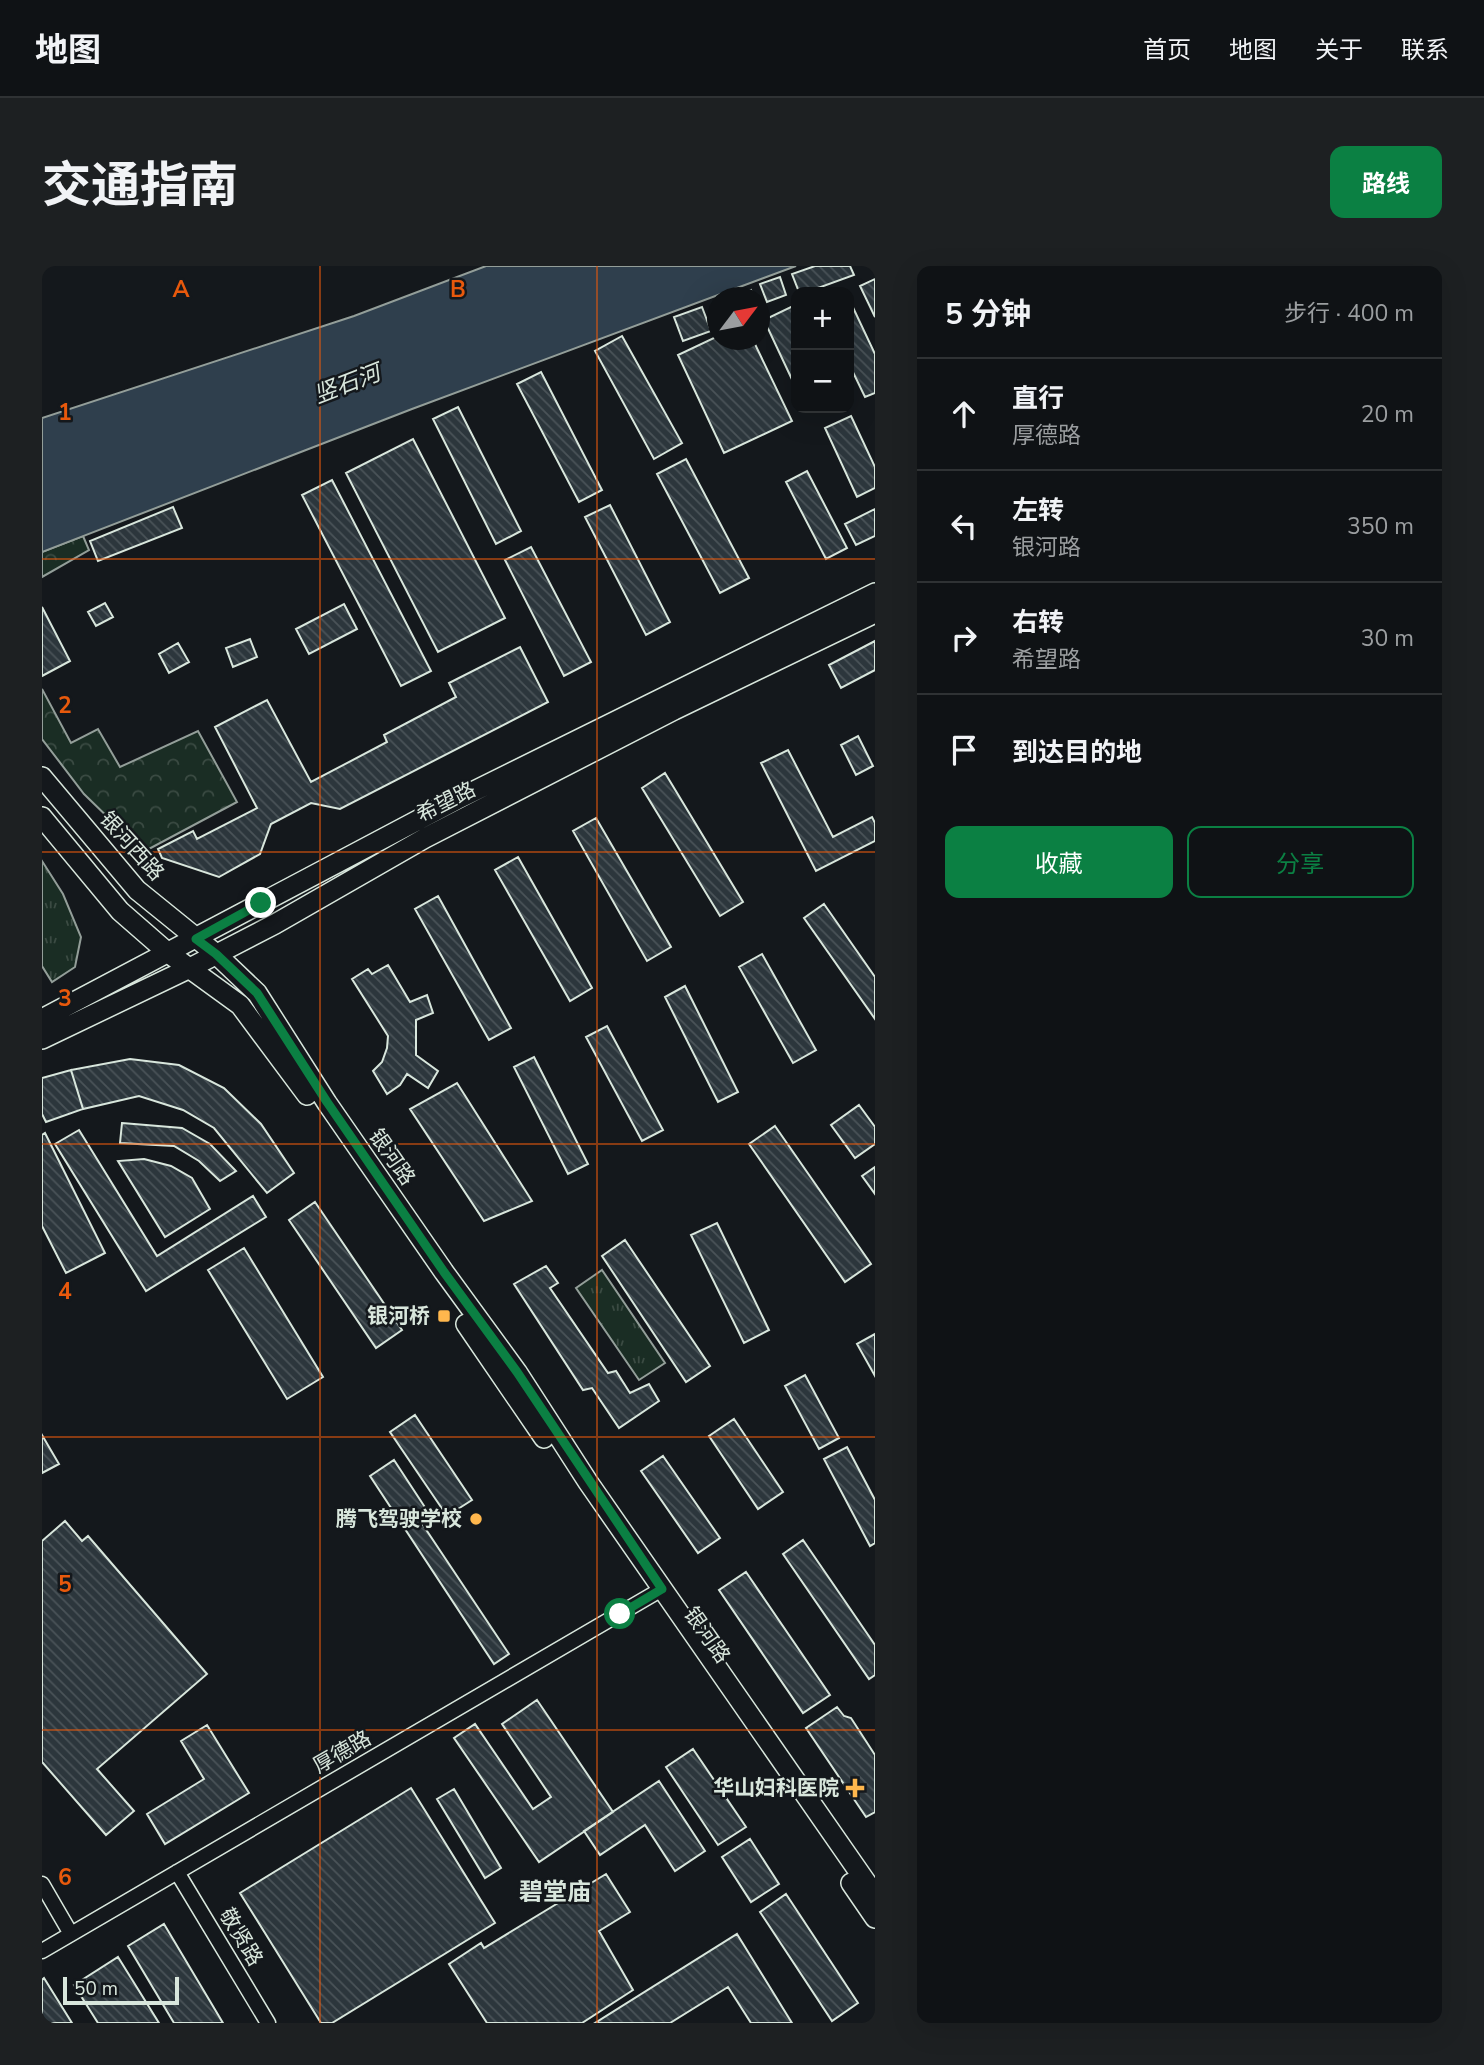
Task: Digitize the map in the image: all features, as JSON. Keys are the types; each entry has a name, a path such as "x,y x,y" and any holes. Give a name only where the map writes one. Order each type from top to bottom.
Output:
{"main road":[{"name":"希望路","path":"42,1019 456,800 875,593"},
{"name":"希望路","path":"42,1039 275,924 425,838 674,710 875,613"},
{"name":"银河西路","path":"42,777 137,890 196,939"},
{"path":"42,817 120,911 167,952"},
{"name":"银河路","path":"196,939 257,993 327,1102 444,1272 517,1372 657,1592 875,1918"},
{"name":"银河路","path":"167,952 240,1005 281,1057 657,1592 875,1895"}],"street":[{"name":"厚德路","path":"42,1951 657,1592"},
{"name":"敬贤路","path":"177,1872 268,2023"},
{"path":"42,1884 71,1934"}],"green space":[{"path":"83,536 89,550 42,577 42,552"},
{"path":"42,689 71,743 98,729 120,767 198,731 237,802 147,850 122,831 84,794 42,739"},
{"path":"42,861 63,894 81,937 75,967 52,982 42,966"},
{"path":"602,1270 665,1363 639,1380 576,1288"}],"water":[{"name":"竖石河","path":"486,266 796,266 740,287 707,287 707,299 412,409 42,552 42,418 354,316"}],"building":[{"path":"815,266 850,266 854,275 821,287 797,287 792,274"},
{"path":"780,277 786,295 770,301 770,287 761,287 760,284"},
{"path":"875,279 875,317 860,286"},
{"path":"702,307 707,320 707,332 683,341 674,317"},
{"path":"791,307 791,377 770,333 770,317"},
{"path":"854,310 875,354 875,393 865,397 854,374"},
{"path":"622,336 682,443 654,459 595,351"},
{"path":"707,341 707,350 758,350 792,421 724,453 678,355"},
{"path":"541,372 602,490 579,502 517,384"},
{"path":"458,407 521,531 496,544 433,419"},
{"path":"851,416 875,467 875,488 857,497 825,428"},
{"path":"413,439 505,618 438,652 346,473"},
{"path":"686,459 749,578 720,593 657,474"},
{"path":"807,471 847,548 826,559 786,482"},
{"path":"332,480 431,671 401,686 302,495"},
{"path":"610,505 670,622 646,635 585,517"},
{"path":"173,507 182,528 98,561 90,541"},
{"path":"875,509 875,536 856,545 845,524"},
{"path":"531,547 591,662 564,676 505,560"},
{"path":"105,603 113,617 96,626 88,612"},
{"path":"344,604 357,629 309,654 296,629"},
{"path":"42,607 70,661 42,676"},
{"path":"250,639 257,657 233,667 226,648"},
{"path":"875,641 875,670 841,688 829,665"},
{"path":"178,643 189,662 169,673 159,654"},
{"path":"520,647 548,702 340,809 311,803 271,824 260,854 219,877 162,858 158,849 193,831 197,839 257,808 215,727 267,700 311,782 387,742 384,735 456,697 449,683"},
{"path":"858,736 873,766 856,775 841,745"},
{"path":"788,750 833,837 872,817 875,823 875,841 816,871 761,763"},
{"path":"665,773 743,902 720,916 642,788"},
{"path":"596,818 671,947 647,961 573,831"},
{"path":"518,857 592,988 570,1001 495,870"},
{"path":"438,896 511,1028 489,1040 415,909"},
{"path":"824,904 875,977 875,1019 804,918"},
{"path":"762,954 816,1050 793,1063 739,967"},
{"path":"388,965 410,1002 427,995 433,1013 416,1020 416,1055 438,1071 428,1088 407,1074 400,1085 387,1094 373,1071 382,1062 388,1036 352,979 368,969 372,974"},
{"path":"685,986 738,1092 718,1102 665,997"},
{"path":"607,1026 663,1130 642,1141 586,1037"},
{"path":"534,1057 588,1164 568,1174 514,1067"},
{"path":"130,1059 179,1065 224,1088 261,1124 294,1173 267,1193 214,1128 183,1110 139,1096 83,1109 71,1070"},
{"path":"71,1070 83,1109 46,1122 42,1114 42,1078"},
{"path":"457,1083 532,1201 484,1221 410,1109"},
{"path":"859,1105 875,1127 875,1144 855,1158 831,1125"},
{"path":"122,1123 182,1128 210,1144 236,1171 220,1181 199,1161 174,1146 120,1143"},
{"path":"775,1126 871,1264 845,1282 749,1144"},
{"path":"79,1130 157,1256 253,1196 266,1217 146,1291 55,1144"},
{"path":"45,1133 105,1253 66,1273 42,1226 42,1135"},
{"path":"144,1159 171,1166 192,1178 210,1209 165,1237 118,1161"},
{"path":"875,1167 875,1194 862,1176"},
{"path":"315,1202 402,1330 376,1348 289,1220"},
{"path":"717,1223 769,1330 744,1343 691,1235"},
{"path":"625,1240 710,1366 686,1382 602,1256"},
{"path":"244,1248 323,1377 287,1399 208,1270"},
{"path":"546,1266 558,1283 550,1288 608,1373 616,1371 630,1393 649,1384 659,1401 619,1428 592,1388 583,1390 514,1284"},
{"path":"875,1334 875,1376 857,1344"},
{"path":"805,1375 839,1438 819,1449 785,1386"},
{"path":"415,1415 472,1500 447,1516 390,1432"},
{"path":"734,1419 783,1492 758,1509 709,1436"},
{"path":"42,1435 59,1464 42,1473"},
{"path":"847,1447 875,1500 875,1543 870,1546 824,1459"},
{"path":"663,1456 720,1538 698,1553 641,1471"},
{"path":"394,1460 432,1518 423,1525 509,1654 494,1664 370,1476"},
{"path":"65,1521 82,1541 88,1536 207,1674 97,1769 134,1811 106,1835 42,1762 42,1541"},
{"path":"803,1540 875,1645 875,1675 869,1679 783,1554"},
{"path":"746,1572 830,1695 803,1713 719,1590"},
{"path":"537,1700 613,1812 539,1862 454,1738 475,1724 533,1809 551,1797 502,1724"},
{"name":"华山妇科医院","path":"837,1707 844,1716 851,1718 875,1755 875,1812 866,1817 806,1728"},
{"path":"207,1725 249,1793 165,1844 147,1814 204,1779 181,1741"},
{"path":"693,1749 746,1827 718,1845 666,1767"},
{"path":"659,1781 705,1851 675,1871 645,1825 600,1855 584,1831"},
{"path":"411,1788 495,1923 332,2023 321,2023 240,1893"},
{"path":"454,1789 501,1868 485,1878 437,1799"},
{"path":"750,1839 779,1884 751,1902 722,1857"},
{"path":"606,1874 630,1912 599,1931 633,1990 582,2023 487,2023 449,1964 481,1943 484,1948"},
{"path":"786,1894 858,2003 832,2021 760,1912"},
{"path":"164,1924 223,2023 174,2023 128,1946"},
{"path":"737,1934 792,2023 751,2023 728,1987 670,2023 595,2023"},
{"path":"118,1957 159,2023 98,2023 74,1985"},
{"path":"44,1978 72,2023 42,2023"}],"place":[{"name":"银河桥","path":"444,1316"},
{"name":"腾飞驾驶学校","path":"476,1519"},
{"name":"华山妇科医院","path":"855,1788"}],"district":[{"name":"碧堂庙","path":"555,1892"}],"route":[{"path":"261,903 196,939 257,993 327,1102 444,1272 517,1372 662,1589 620,1614"}]}
